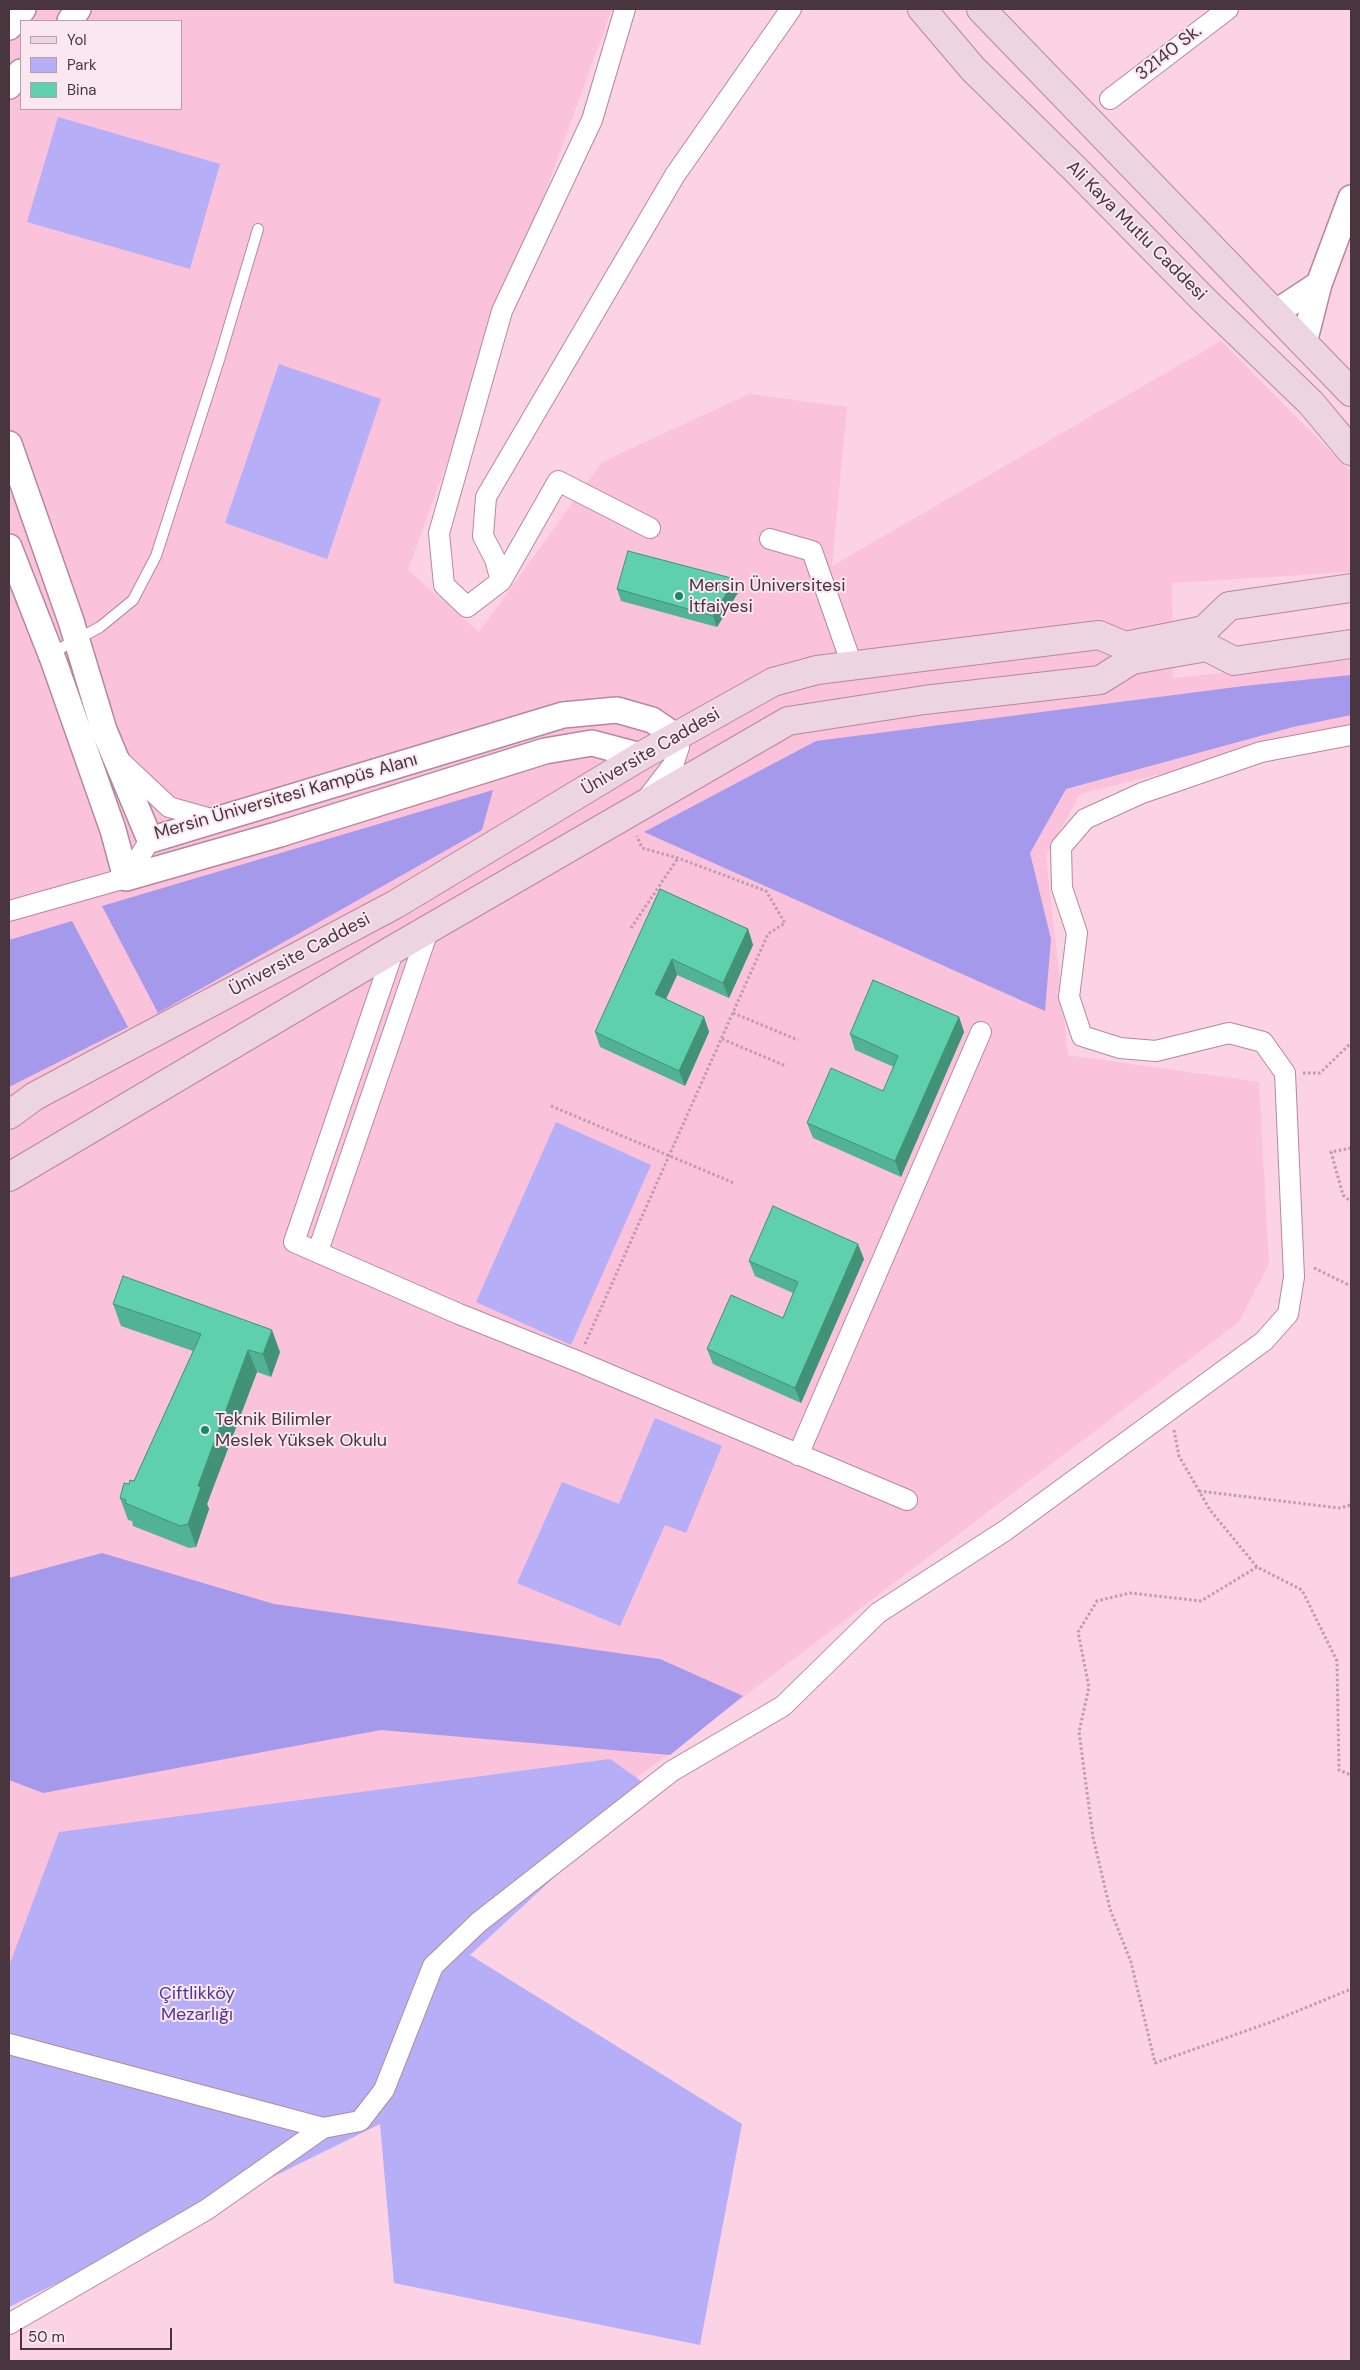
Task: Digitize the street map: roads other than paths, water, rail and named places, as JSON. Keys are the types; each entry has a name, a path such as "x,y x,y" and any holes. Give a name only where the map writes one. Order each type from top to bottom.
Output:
{"main road":[{"name":"Ali Kaya Mutlu Caddesi","path":"922,9 973,69 1203,299 1311,403 1351,450"},
{"path":"981,9 1351,392"},
{"name":"Üniversite Caddesi","path":"9,1115 35,1096 396,904 641,756 773,682 817,670 1099,635 1125,646 1204,630 1229,606 1351,588"},
{"path":"9,1177 394,949 788,721 924,700 1100,680 1132,660 1208,647 1234,661 1351,644"}],"street":[{"path":"9,28 23,9"},
{"path":"71,20 78,9"},
{"path":"625,9 592,120 502,311 439,533 444,585 466,607 501,581 558,481 650,528"},
{"path":"501,581 495,559 483,536 486,497 675,175 792,9"},
{"name":"32140 Sk.","path":"1110,99 1228,9"},
{"path":"9,86 20,73"},
{"path":"1304,343 1319,284 1347,224 1351,198"},
{"path":"1275,313 1319,284"},
{"name":"Mersin Üniversitesi Kampüs Alanı","path":"9,444 76,638 104,730 150,840 563,715 617,710 652,720 677,737"},
{"path":"770,539 812,551 852,665"},
{"path":"9,547 50,654 113,830 126,878"},
{"path":"9,2324 206,2210 322,2128 360,2121 384,2090 433,1966 479,1922 672,1771 783,1706 878,1613 1006,1530 1264,1341 1288,1314 1294,1277 1285,1072 1263,1042 1229,1033 1156,1051 1120,1048 1082,1036 1069,997 1077,933 1062,888 1061,847 1085,819 1142,793 1261,752 1351,735"},
{"path":"634,810 660,784 673,765 678,747 677,737"},
{"name":"Mersin Üniversitesi Kampüs Alanı","path":"126,878 280,834 545,751 592,743 641,756"},
{"path":"641,756 657,763 673,765 716,762"},
{"path":"116,757 169,807 215,820"},
{"path":"9,911 126,878 150,840"},
{"path":"318,1251 428,931"},
{"path":"394,949 294,1242 460,1314 578,1361 907,1500"},
{"path":"798,1454 981,1032"},
{"path":"9,2044 322,2128"}],"lane":[{"path":"50,654 76,638 100,627 133,600 156,556 219,360 258,229"}],"place":[{"name":"Mersin Üniversitesi İtfaiyesi","path":"679,596"},
{"name":"Teknik Bilimler Meslek Yüksek Okulu","path":"205,1430"}],"park label":[{"name":"Çiftlikköy Mezarlığı","path":"197,2004"}]}
